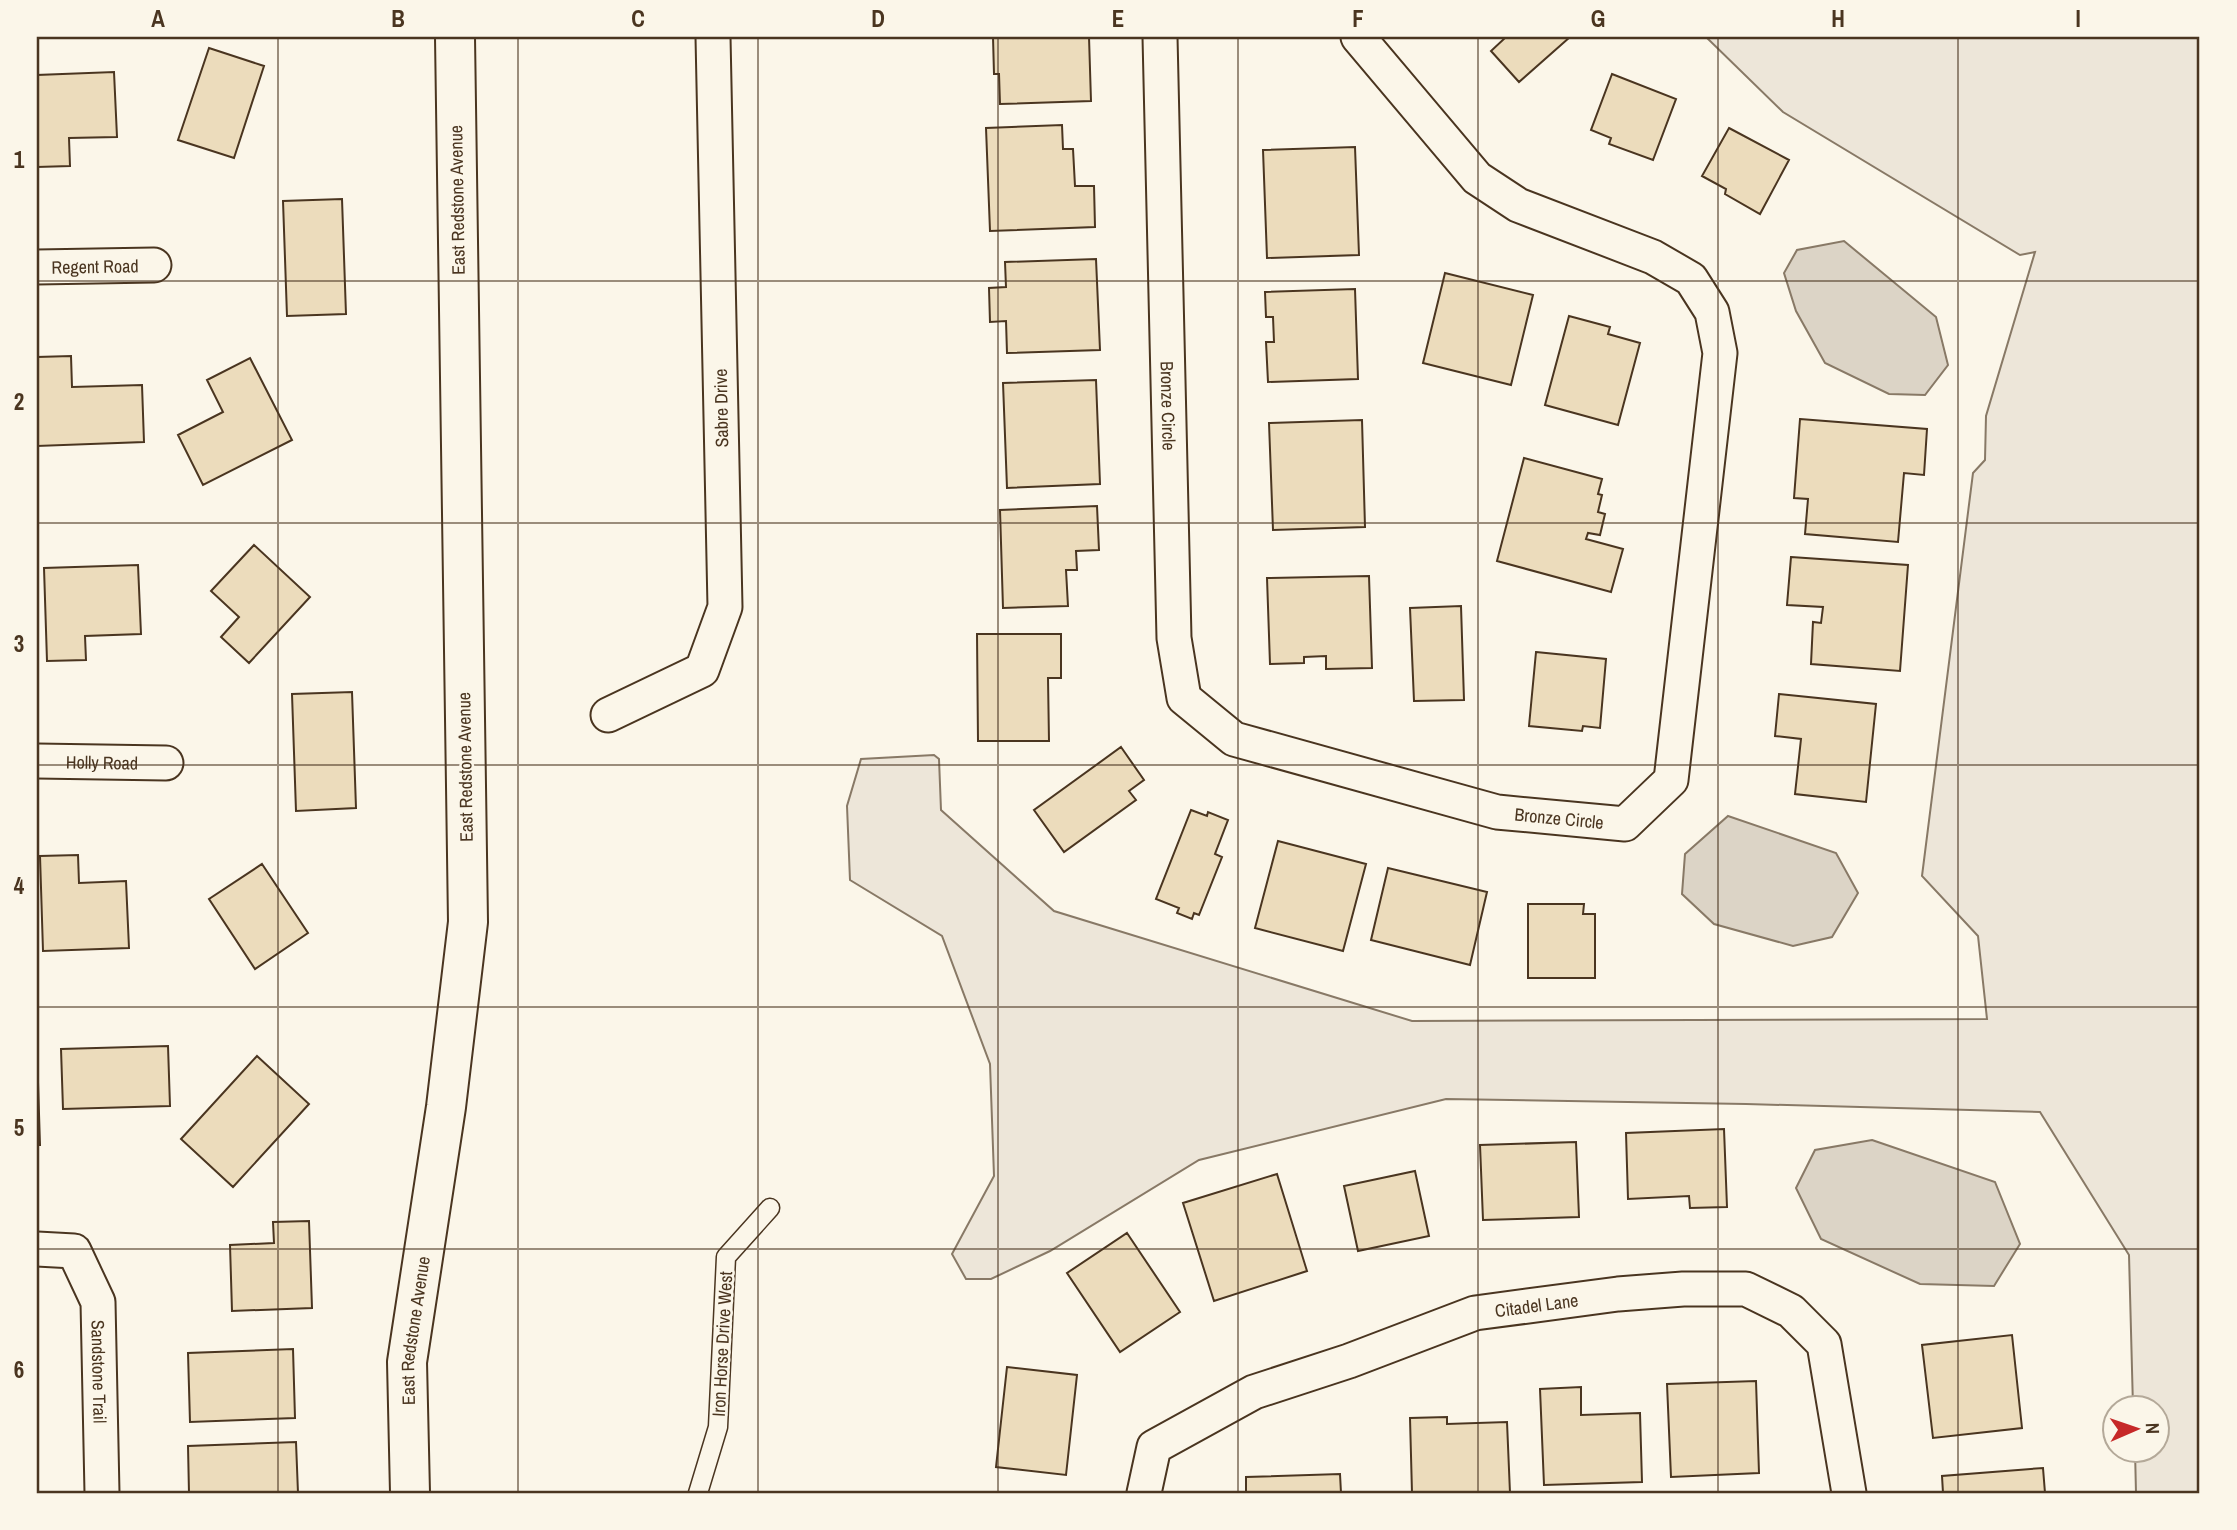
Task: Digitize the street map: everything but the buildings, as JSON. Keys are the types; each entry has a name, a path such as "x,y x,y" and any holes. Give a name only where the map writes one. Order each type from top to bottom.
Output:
{"street":[{"name":"East Redstone Avenue","path":"410,1493 407,1363 446,1107 468,922 455,37"},
{"name":"Sabre Drive","path":"608,715 702,670 725,607 713,37"},
{"name":"Bronze Circle","path":"1160,37 1174,638 1184,698 1234,739 1497,812 1625,824 1671,780 1720,353 1712,312 1691,279 1653,257 1518,205 1477,178 1358,37"},
{"name":"Regent Road","path":"37,267 154,265"},
{"name":"Holly Road","path":"37,761 166,763"},
{"name":"Sandstone Trail","path":"37,1250 74,1251 98,1302 102,1493"},
{"name":"Citadel Lane","path":"1144,1493 1154,1447 1254,1392 1349,1361 1475,1313 1618,1294 1683,1289 1746,1289 1791,1311 1824,1344 1849,1493"}],"lane":[{"name":"Iron Horse Drive West","path":"698,1493 718,1427 726,1257 770,1208"}],"shaded area":[{"path":"1706,37 2200,37 2200,1493 2136,1493 2135,1464 2170,1464 2170,1394 2133,1394 2129,1255 2040,1112 1446,1099 1199,1160 1050,1251 991,1279 966,1279 952,1254 994,1176 990,1064 942,936 850,880 847,806 861,759 934,755 939,759 941,810 1054,911 1412,1021 1987,1019 1978,936 1922,876 1973,473 1985,460 1986,416 2035,252 2020,255 1783,112"},
{"path":"1844,241 1936,317 1948,365 1925,395 1889,394 1825,363 1796,311 1784,273 1797,250"},
{"path":"1728,816 1836,853 1858,893 1832,937 1793,946 1714,924 1682,894 1685,854"},
{"path":"1872,1140 1995,1182 2020,1244 1994,1286 1920,1284 1821,1239 1796,1188 1815,1150"}]}
